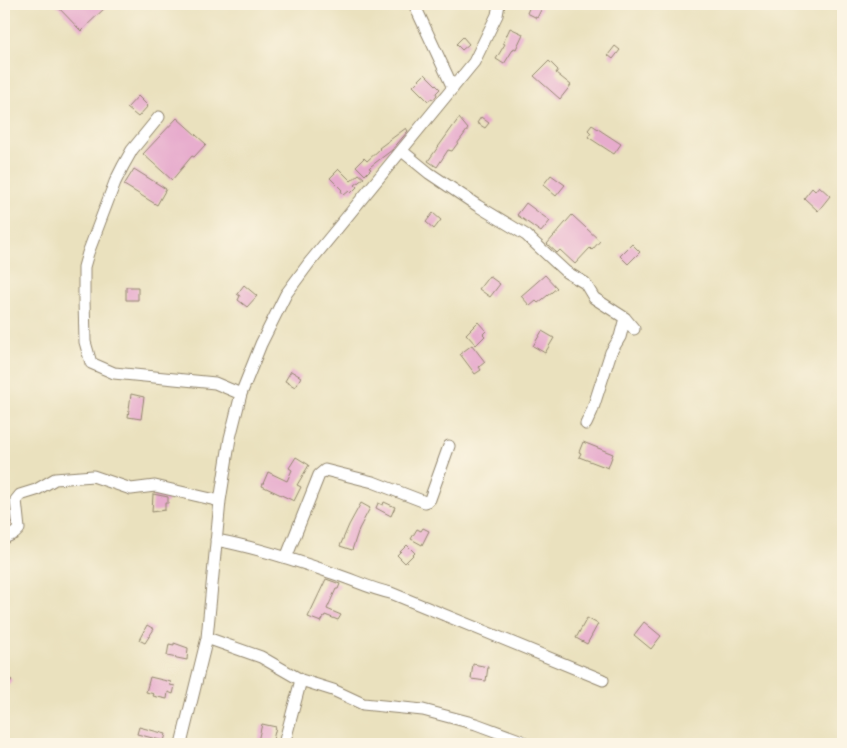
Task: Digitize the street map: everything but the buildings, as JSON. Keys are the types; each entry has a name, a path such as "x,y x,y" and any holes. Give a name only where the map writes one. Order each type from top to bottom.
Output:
{"street":[{"path":"414,4 453,88"},
{"path":"181,744 207,638 220,501 230,438 241,394 261,344 286,294 309,263 474,62 497,15 499,4"},
{"path":"159,117 132,150 123,166 88,253 84,268 83,284 85,342 88,354 91,363 114,373 215,383 241,394"},
{"path":"402,151 429,173 526,235 566,272 585,283 594,298 625,318 634,329"},
{"path":"586,424 611,352 620,337 625,318"},
{"path":"286,558 299,521 321,472 325,470 373,482 425,502 430,499 449,446"},
{"path":"4,538 15,534 19,529 16,500 20,494 36,490 55,479 93,476 131,488 155,486 220,501"},
{"path":"216,540 234,543 333,573 371,589 391,594 603,680"},
{"path":"207,638 260,657 301,680 333,690 363,704 423,710 476,724 522,741"},
{"path":"284,744 301,680"}]}
